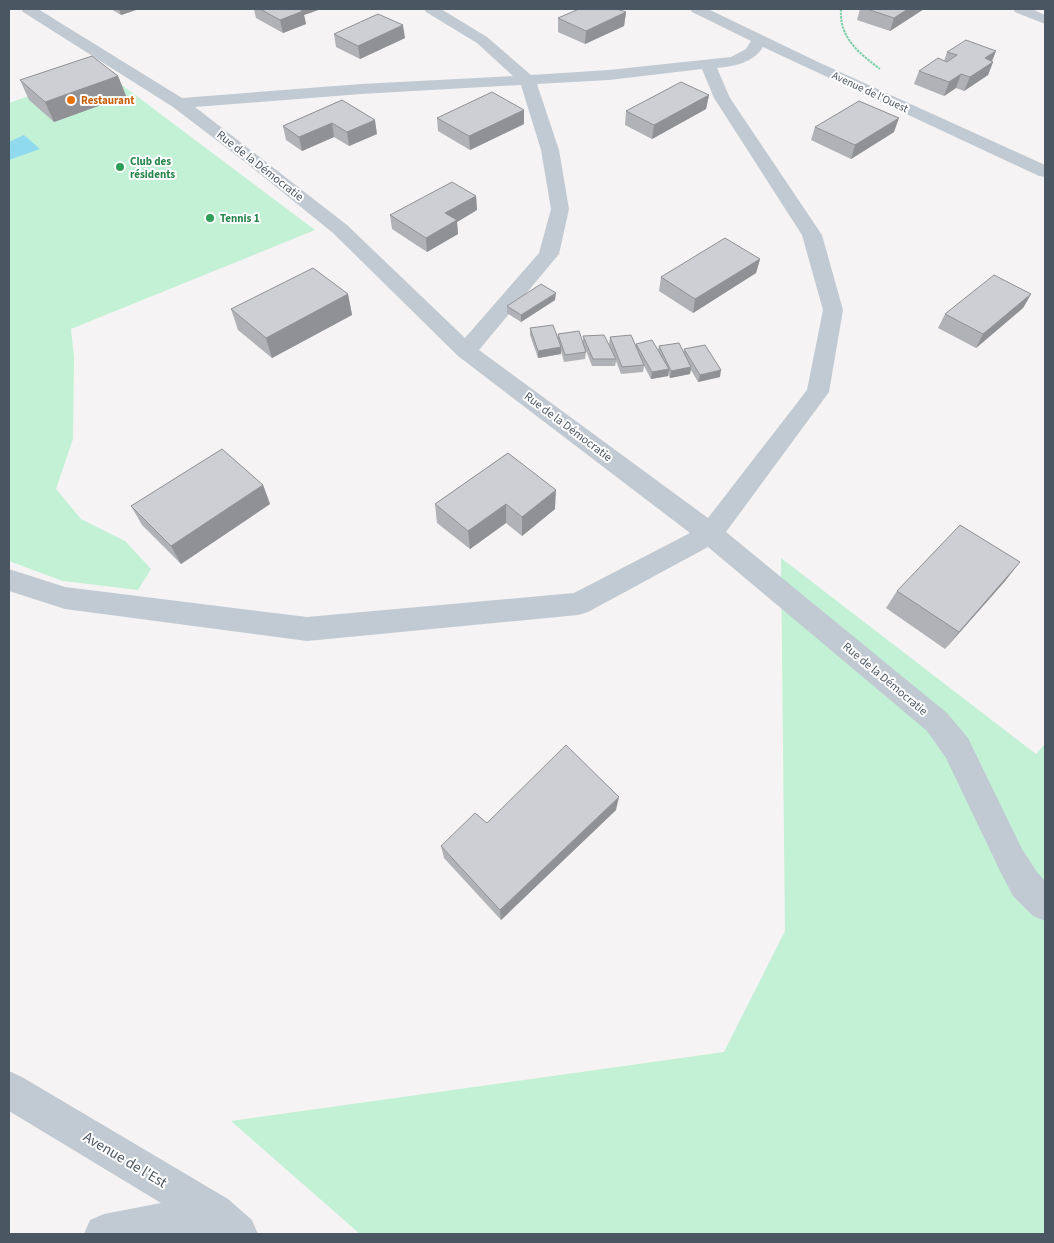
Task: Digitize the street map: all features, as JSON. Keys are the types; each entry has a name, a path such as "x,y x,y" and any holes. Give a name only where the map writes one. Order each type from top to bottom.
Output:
{"street":[{"name":"Rue de la Démocratie","path":"28,9 179,103 255,161 340,229 466,351 710,534 937,722 957,748 1024,884 1045,904"},
{"path":"431,9 482,40 526,79 550,150 560,209 549,254 466,351"},
{"name":"Avenue de l'Ouest","path":"697,9 759,40 1045,172"},
{"path":"1020,9 1045,20"},
{"path":"179,103 360,89 609,74 708,64 735,61 752,52 759,40"},
{"path":"9,580 66,598 307,629 578,604 710,534 818,392 832,310 812,235 722,98 708,64"},
{"name":"Avenue de l'Est","path":"9,1090 226,1224"},
{"path":"111,1233 226,1224"}],"path":[{"path":"841,9 840,15 843,31 853,47 886,73"}],"green space":[{"name":"Club des résidents","path":"102,70 315,230 71,329 74,357 73,439 56,489 81,519 125,541 151,569 138,590 63,581 9,561 9,103"},
{"path":"781,558 1036,754 1045,744 1045,1234 360,1234 231,1121 724,1052 785,931"}],"water":[{"path":"24,135 40,149 9,160 9,142"}],"building":[{"path":"260,9 299,9 303,11 280,20"},
{"path":"579,9 617,9 626,12 586,31 558,18"},
{"path":"867,9 908,9 894,18"},
{"path":"378,14 403,25 358,46 334,34"},
{"path":"966,40 996,51 985,58 993,62 970,77 961,74 949,82 919,71 938,58 947,62 957,55 947,52"},
{"path":"92,56 118,76 45,102 20,80"},
{"path":"681,82 709,95 654,125 626,111"},
{"path":"492,92 524,110 469,136 437,118"},
{"path":"342,100 375,120 347,132 332,123 299,137 283,126"},
{"path":"859,101 899,118 855,145 815,127"},
{"path":"452,182 476,196 445,213 457,220 426,238 390,215"},
{"path":"725,238 760,259 695,299 661,277"},
{"path":"313,268 348,294 266,338 231,309"},
{"path":"994,275 1031,294 983,334 945,314"},
{"path":"541,284 556,293 521,315 507,306"},
{"path":"553,325 561,347 538,351 530,328"},
{"path":"579,331 586,352 565,355 558,334"},
{"path":"604,335 616,359 593,359 583,336"},
{"path":"631,335 644,365 622,367 610,337"},
{"path":"652,340 669,369 652,372 636,344"},
{"path":"679,343 691,367 671,371 659,346"},
{"path":"705,345 721,370 700,375 684,349"},
{"path":"222,449 263,485 171,546 131,506"},
{"path":"508,453 556,490 522,517 506,504 468,531 435,504"},
{"path":"960,525 1020,562 959,632 897,591"},
{"path":"566,745 619,797 500,910 441,846 475,813 487,823"}],"place":[{"name":"Restaurant","path":"71,100"},
{"name":"Club des résidents","path":"120,167"},
{"name":"Tennis 1","path":"210,218"}]}
